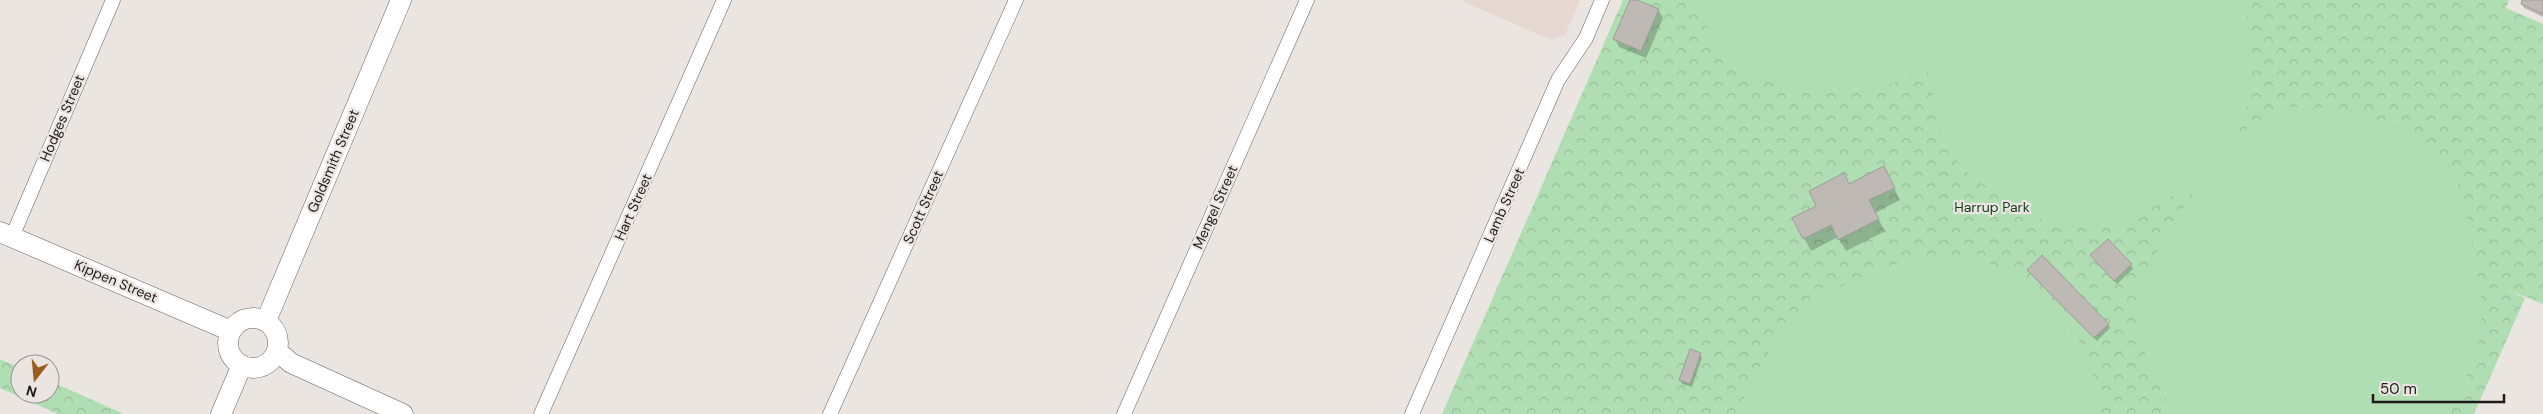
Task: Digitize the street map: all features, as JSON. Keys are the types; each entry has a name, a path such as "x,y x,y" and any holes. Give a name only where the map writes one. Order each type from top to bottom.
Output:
{"street":[{"name":"Hodges Street","path":"6,234 113,0"},
{"name":"Goldsmith Street","path":"266,321 401,0"},
{"name":"Hart Street","path":"541,414 724,0"},
{"name":"Scott Street","path":"830,414 1016,0"},
{"name":"Mengel Street","path":"1124,414 1307,0"},
{"name":"Lamb Street","path":"1412,414 1558,80 1586,38 1602,0"},
{"name":"Kippen Street","path":"6,234 231,331"},
{"path":"249,318 266,321 276,331 278,340 277,351 272,360 256,368 242,366 230,351 228,339 231,331 239,322 249,318"},
{"path":"277,351 291,363 403,414"},
{"path":"221,414 242,366"}],"shaded area":[{"path":"1460,0 1580,0 1565,35 1551,40"}],"green space":[{"name":"Harrup Park","path":"1623,0 2509,0 2506,8 2543,24 2543,304 2508,290 2525,298 2474,414 1442,414"},
{"path":"1702,0 2244,0 2252,45 2250,101 2232,141 2251,124 2286,107 2338,108 2399,129 2453,168 2467,213 2483,310 2475,358 2450,414 2175,414 2149,368 2136,316 2140,280 2206,174 2151,209 2128,220 2091,227 2066,227 2054,224 2038,218 2001,197 1967,172 1955,159 1948,149 1940,129 1927,64 1879,91 1828,93 1781,87 1742,72 1714,41 1702,13"},
{"path":"1938,259 1990,264 2040,292 2068,325 2090,360 2101,414 1738,414 1758,368 1772,348 1787,329 1824,297 1868,274 1893,265"},
{"path":"0,359 10,364 10,392 0,388"},
{"path":"60,385 124,414 58,414 36,404 60,404"}],"building":[{"path":"1630,0 1637,0 1659,9 1641,51 1613,39"},
{"path":"2522,0 2543,0 2543,14 2521,4"},
{"path":"1884,166 1895,188 1869,200 1879,219 1838,240 1831,225 1803,239 1792,218 1816,206 1809,191 1844,173 1849,184"},
{"path":"2108,239 2132,264 2114,281 2090,255"},
{"path":"2042,255 2109,324 2094,338 2027,270"},
{"path":"1690,349 1701,353 1690,384 1679,380"}]}
